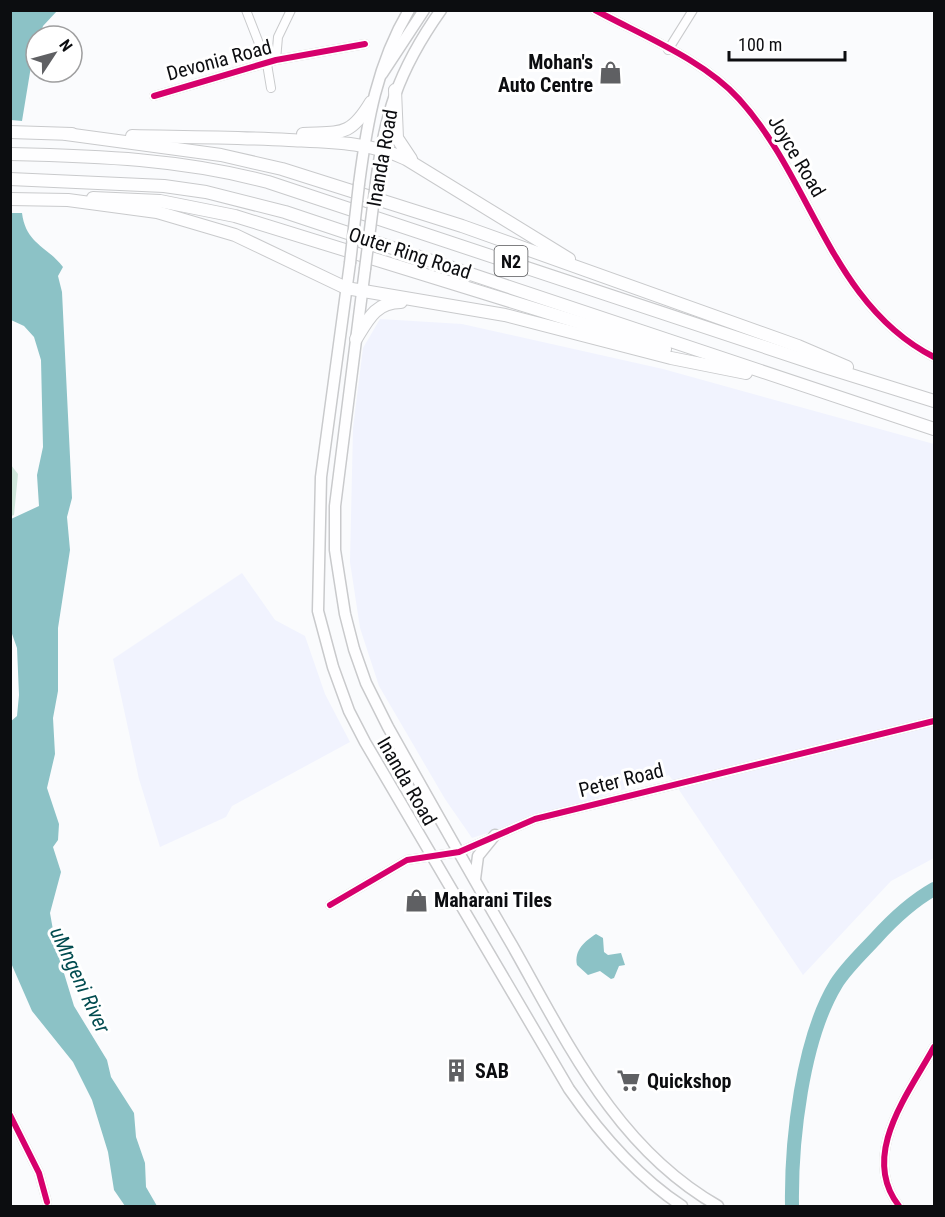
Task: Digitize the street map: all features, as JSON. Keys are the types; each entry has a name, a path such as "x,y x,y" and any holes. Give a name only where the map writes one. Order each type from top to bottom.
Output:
{"highway":[{"path":"395,90 397,138 407,156 419,167"},
{"path":"245,138 342,131 359,122 371,102"},
{"path":"10,132 110,138 221,155 282,169 462,226 798,346 906,392"},
{"path":"110,138 245,138 364,145 380,148 419,167 599,275"},
{"name":"Outer Ring Road","path":"10,154 109,156 190,164 302,192 822,366 934,401"},
{"name":"Outer Ring Road","path":"10,179 109,182 206,192 285,212 934,429"},
{"path":"10,199 160,201 235,216 729,369"},
{"path":"108,201 158,212 227,233 346,288 505,315 671,358 816,390"},
{"path":"356,339 373,312 388,302 423,301"}],"main road":[{"path":"378,79 383,52 401,10"},
{"name":"Inanda Road","path":"410,10 399,28 378,79 371,102 364,145 318,508 318,611 322,632 349,711 430,856 569,1089 606,1135 667,1196 682,1206"},
{"path":"378,79 390,65 424,10"},
{"name":"Inanda Road","path":"441,10 418,44 395,90 385,119 380,148 334,525 338,576 345,614 366,683 572,1055 608,1108 674,1176 718,1206"},
{"path":"474,880 478,856 495,835"}],"street":[{"path":"246,10 272,62"},
{"path":"271,88 272,62 278,37 291,10"},
{"name":"Joyce Road","path":"595,10 712,75 749,110 778,153 863,299 892,329 934,357"},
{"path":"668,50 693,10"},
{"name":"Devonia Road","path":"153,96 272,62 365,44"},
{"name":"Peter Road","path":"330,905 407,860 459,852 535,819 934,722"},
{"path":"899,1206 885,1179 886,1141 934,1047"},
{"path":"10,1115 39,1173 47,1202"}],"shaded area":[{"path":"380,319 462,324 663,369 934,444 934,858 891,881 803,975 669,775 472,838 445,799 379,686 360,628 350,562 353,428 363,348"},
{"path":"242,573 275,620 305,636 325,694 350,742 232,806 226,817 160,847 139,779 113,659"}],"green space":[{"path":"11,465 18,474 14,515 11,516"}],"water":[{"path":"10,11 57,11 45,24 24,24 24,84 28,84 22,121 11,120"},
{"path":"11,213 22,213 28,232 63,267 58,276 62,292 72,498 67,517 70,550 58,628 58,691 53,718 55,754 47,788 59,824 58,840 53,847 61,872 50,913 56,947 74,1006 107,1060 111,1077 134,1113 136,1137 145,1163 146,1187 157,1206 125,1206 114,1190 108,1152 92,1100 73,1062 32,1011 11,963 10,722 17,716 19,695 17,648 11,631 11,519 39,506 37,475 43,447 41,360 34,337 24,326 11,320"},
{"path":"596,934 603,938 604,952 608,955 621,953 625,965 619,966 614,978 611,979 600,971 588,975 577,965 579,950"}],"waterway":[{"path":"792,1206 794,1152 801,1092 807,1062 824,1007 836,984 854,961 903,911 934,889"}],"cycle path":[{"path":"595,10 690,60 725,85 739,99 764,131 846,274 870,306 899,334 934,357"},
{"path":"154,96 276,60 365,44"},
{"path":"330,905 407,860 459,852 535,819 934,721"},
{"path":"899,1206 888,1186 884,1166 886,1145 901,1104 934,1047"},
{"path":"10,1115 39,1173 47,1202"}],"place":[{"name":"Mohan's Auto Centre","path":"611,73"},
{"name":"Maharani Tiles","path":"416,900"},
{"name":"SAB","path":"457,1071"},
{"name":"Quickshop","path":"629,1081"}],"water label":[{"name":"uMngeni River","path":"80,980"}]}
